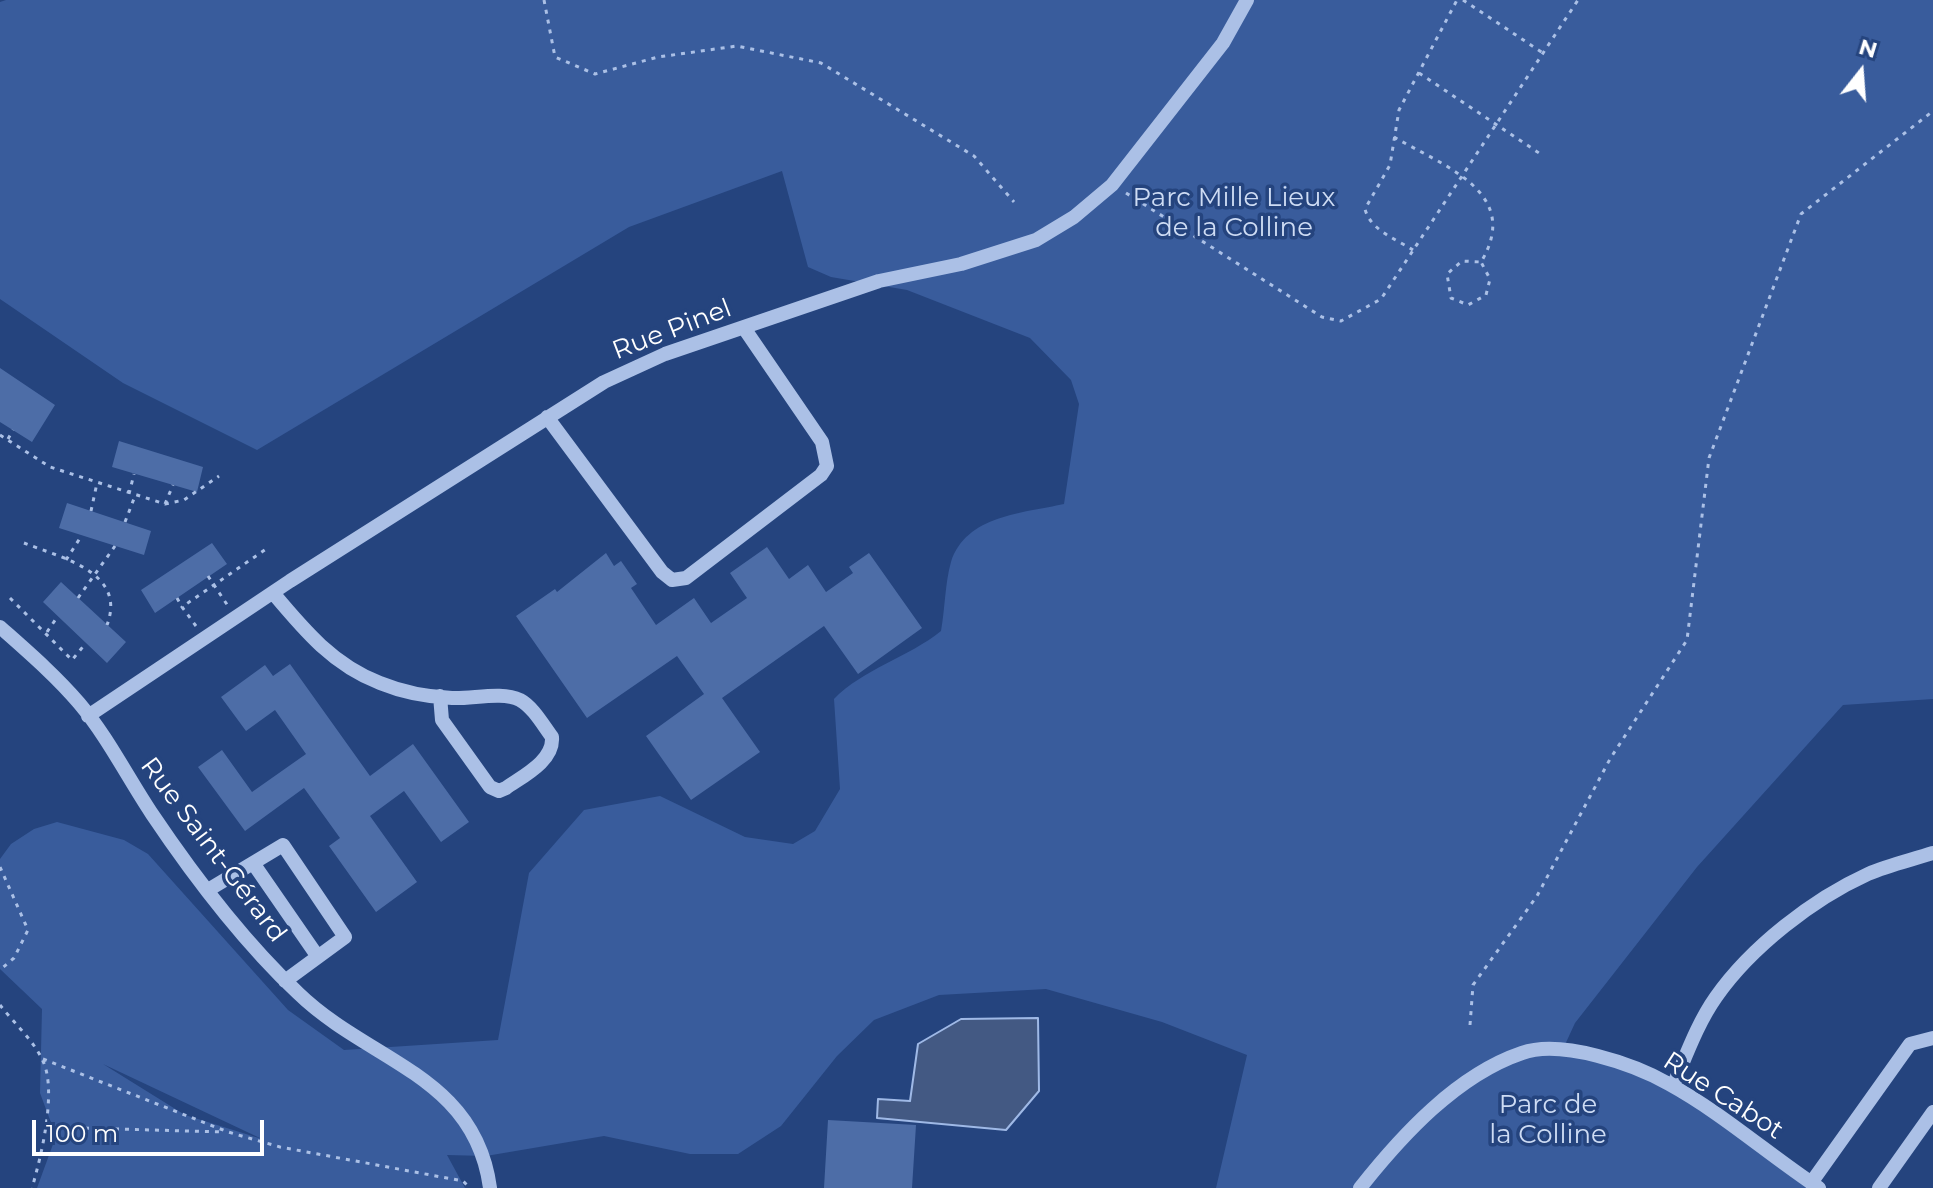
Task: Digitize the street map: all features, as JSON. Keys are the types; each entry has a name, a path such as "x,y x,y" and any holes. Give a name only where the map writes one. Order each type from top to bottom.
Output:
{"street":[{"name":"Rue Pinel","path":"88,716 273,593 604,382 648,361 879,281 975,261 1036,240 1074,217 1112,185 1223,43 1247,0"},
{"path":"547,417 662,572 672,580 686,578 821,475 827,466 828,455 822,442 744,328"},
{"path":"273,593 314,641 337,661 379,683 440,696 518,699 527,705 552,737 551,750 546,758 506,788 499,791 490,787 442,720 440,696"},
{"name":"Rue Saint-Gérard","path":"0,627 53,676 88,716 251,948 339,1029 413,1072 444,1095 471,1127 486,1156 490,1188"},
{"path":"208,890 283,845 345,937 285,981"},
{"path":"1673,1086 1697,1028 1716,997 1738,970 1784,928 1867,875 1933,853"},
{"path":"253,863 318,957"},
{"path":"1815,1185 1910,1044 1933,1038"},
{"name":"Rue Cabot","path":"1360,1188 1436,1106 1481,1074 1524,1052 1563,1049 1604,1059 1673,1086 1815,1185"},
{"path":"1879,1188 1933,1112"}],"path":[{"path":"544,0 555,57 595,74 658,57 737,46 821,63 974,156 1014,202"},
{"path":"1413,250 1377,228 1367,219 1365,209 1390,165 1399,110 1457,0"},
{"path":"1463,0 1543,53"},
{"path":"1112,185 1322,317 1341,321 1381,299 1578,0"},
{"path":"1419,73 1539,153"},
{"path":"1470,1025 1473,985 1537,896 1610,759 1687,640 1709,458 1801,214 1933,111"},
{"path":"1394,137 1480,191 1493,211 1493,232 1481,262 1490,279 1486,295 1468,305 1451,298 1447,274 1454,266 1472,259 1481,262"},
{"path":"8,439 13,430"},
{"path":"0,435 50,467 165,504 184,500 219,476"},
{"path":"129,494 134,474"},
{"path":"91,511 97,483"},
{"path":"165,504 173,485"},
{"path":"125,522 135,496"},
{"path":"66,560 82,535"},
{"path":"24,543 94,574 110,589 113,604 107,625"},
{"path":"78,598 115,546"},
{"path":"182,607 269,547"},
{"path":"208,576 228,606"},
{"path":"10,598 72,660 86,643"},
{"path":"177,598 196,626"},
{"path":"47,632 58,616"},
{"path":"0,867 28,930 14,958 0,970"},
{"path":"0,1005 43,1059 47,1078 45,1127 32,1188"},
{"path":"43,1059 228,1132 280,1147 463,1181 470,1188"},
{"path":"45,1127 228,1132"}],"green space":[{"path":"1933,0 1933,699 1843,705 1697,867 1575,1023 1563,1049 1673,1086 1821,1188 1216,1188 1247,1055 1162,1022 1046,989 939,995 874,1020 837,1056 781,1126 738,1154 690,1154 604,1136 486,1156 447,1155 465,1188 37,1188 56,1136 40,1093 42,1009 0,969 0,859 11,844 34,829 57,822 124,840 148,854 288,1010 344,1050 498,1040 529,873 584,810 660,796 745,837 793,844 815,831 840,789 834,699 858,679 941,631 951,562 969,534 998,519 1064,504 1079,404 1071,380 1030,338 907,290 831,277 808,267 782,171 629,227 257,450 123,383 0,299 0,2","holes":["103,1064 262,1139 185,1115"]}],"shaded area":[{"path":"1038,1018 1039,1091 1006,1130 877,1118 878,1099 910,1101 918,1044 961,1019"}],"building":[{"path":"0,368 55,405 32,442 0,422"},
{"path":"119,441 203,467 197,492 112,467"},
{"path":"67,503 151,531 144,555 59,528"},
{"path":"212,543 227,564 155,613 141,590"},
{"path":"767,547 789,579 808,565 826,592 853,573 849,567 869,553 922,628 858,674 824,626 722,698 760,752 691,800 646,736 704,694 677,656 587,718 516,616 555,589 557,592 606,553 614,566 621,561 637,584 631,588 656,625 694,598 711,623 747,598 730,573"},
{"path":"61,582 126,642 107,663 43,602"},
{"path":"290,664 370,776 413,744 469,822 441,842 404,791 370,816 417,882 376,912 329,846 340,838 304,788 245,831 198,767 222,750 252,792 306,754 275,710 246,731 221,697 265,665 273,676"},
{"path":"828,1120 916,1125 912,1188 824,1188"}],"park label":[{"name":"Parc Mille Lieux de la Colline","path":"1234,213"},
{"name":"Parc de la Colline","path":"1548,1120"}]}
